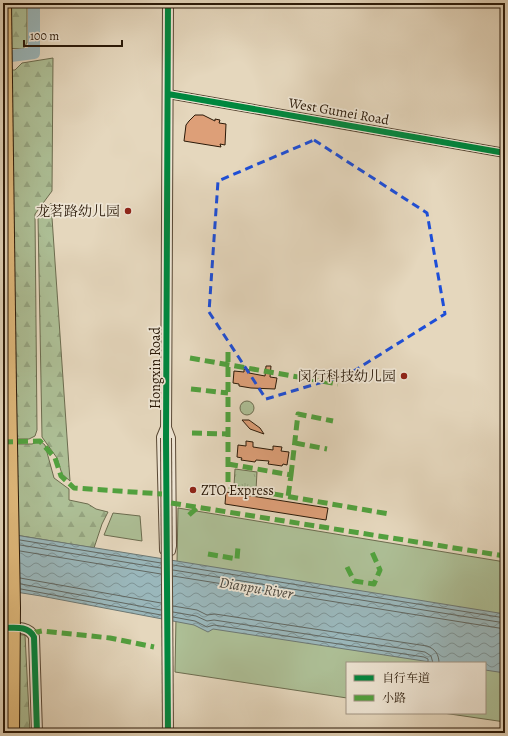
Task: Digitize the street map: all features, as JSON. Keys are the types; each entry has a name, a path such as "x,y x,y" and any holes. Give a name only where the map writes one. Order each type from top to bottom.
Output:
{"highway":[{"path":"4,3 13,608 12,733"},
{"path":"13,608 20,733"}],"street":[{"name":"Hongxin Road","path":"168,3 166,425 168,733"},
{"name":"West Gumei Road","path":"168,94 505,153"},
{"path":"166,425 171,438 171,551 164,550 161,437 166,425"},
{"path":"3,628 24,628 34,637 38,733"}],"highlighted area":[{"path":"314,140 427,213 445,314 349,374 266,399 209,312 218,181"}],"green space":[{"path":"3,3 27,3 27,43 23,49 3,48"},
{"path":"53,58 52,191 35,214 37,430 35,436 29,439 3,439 3,70 15,70 22,63"},
{"path":"51,203 70,481 62,474 57,458 42,437 38,217"},
{"path":"244,401 250,401 254,405 254,411 250,415 244,415 240,411 240,405"},
{"path":"40,441 45,445 54,478 69,489 69,500 88,504 96,509 108,512 102,524 94,548 3,533 3,444 32,444"},
{"path":"235,469 257,472 256,490 234,486"},
{"path":"178,508 505,562 505,722 450,714 486,714 486,662 346,662 346,698 175,672"},
{"path":"113,513 140,516 142,541 104,535"},
{"path":"3,634 25,635 30,733 3,733"}],"water":[{"name":"Dianpu River","path":"3,533 505,614 505,673 486,670 486,662 430,662 213,629 208,632 194,625 3,590"}],"building":[{"path":"195,115 203,115 215,121 215,119 220,120 219,123 226,124 225,145 220,144 221,147 184,141 186,125"},
{"path":"266,366 271,366 270,377 277,378 275,389 251,388 239,386 239,384 233,383 234,371 244,372 244,369 249,370 249,373 265,376"},
{"path":"242,420 249,420 260,428 264,434 250,429"},
{"path":"246,441 253,442 253,447 273,450 273,446 282,447 281,451 289,452 287,465 283,464 282,466 268,464 269,461 256,460 255,462 241,460 242,458 237,457 238,445 246,446"},
{"path":"226,492 328,508 326,520 225,504"}],"waterway":[{"path":"3,57 34,53 34,3"}],"marked path":[{"path":"228,352 228,486 389,514"},
{"path":"190,358 338,384"},
{"path":"191,389 228,393"},
{"path":"291,475 298,414 333,421"},
{"path":"192,433 228,434"},
{"path":"3,442 40,441 55,458 61,476 74,488 162,494"},
{"path":"295,443 327,449"},
{"path":"228,464 291,475 288,497"},
{"path":"171,503 505,556"},
{"path":"189,515 198,507"},
{"path":"208,554 237,559 238,547"},
{"path":"347,567 354,581 374,584 380,570 372,552"},
{"path":"32,633 42,631 110,638 154,647"}],"cycle path":[{"path":"168,3 166,438 168,733"},
{"path":"168,94 505,153"},
{"path":"3,628 24,629 31,633 34,637 37,733"}],"place":[{"name":"龙茗路幼儿园","path":"128,211"},
{"name":"闵行科技幼儿园","path":"404,376"},
{"name":"ZTO Express","path":"193,490"}]}
